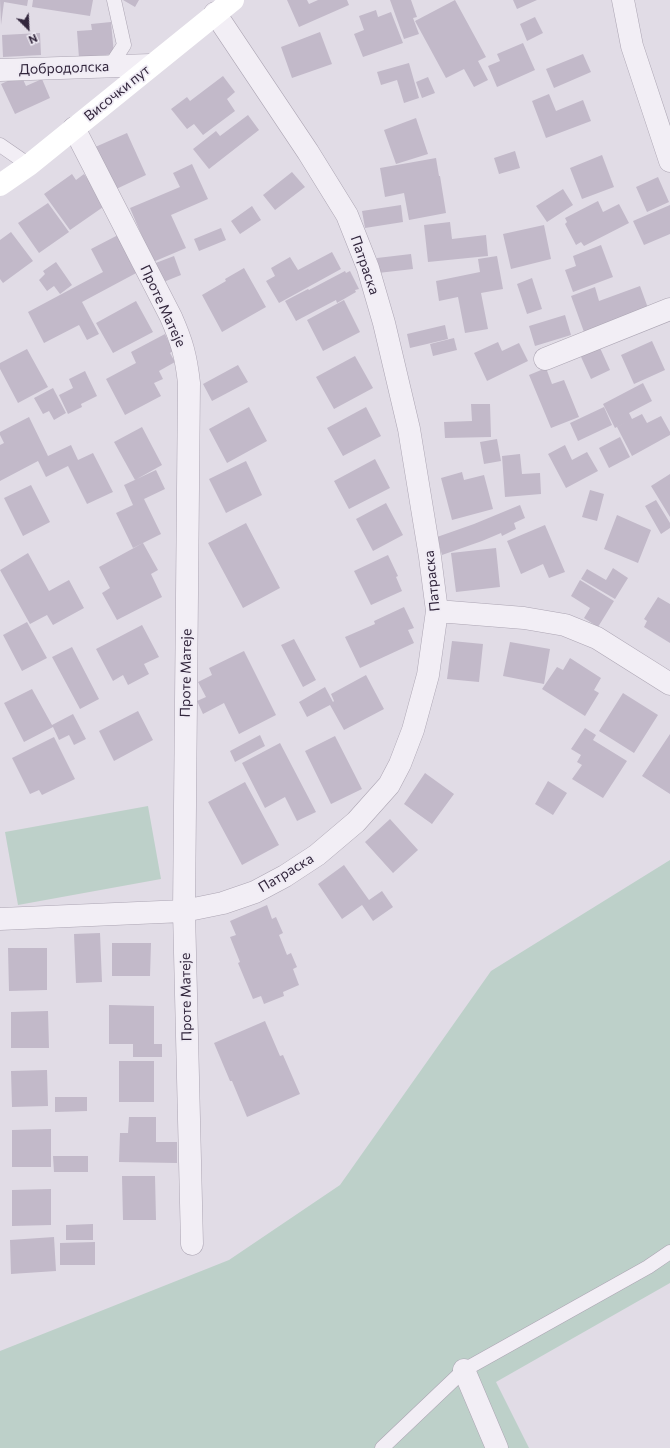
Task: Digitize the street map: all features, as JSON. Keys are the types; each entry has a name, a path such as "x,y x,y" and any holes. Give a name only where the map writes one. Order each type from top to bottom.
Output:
{"main road":[{"name":"Височки пут","path":"0,185 29,165 221,7 233,0"}],"street":[{"path":"623,0 632,46 670,161"},
{"name":"Патраска","path":"0,919 184,911 223,903 255,892 285,876 317,855 356,822 389,785 400,764 413,730 428,675 437,611 419,486 409,429 384,322 368,268 347,215 221,7"},
{"name":"Добродолска","path":"0,70 151,65"},
{"name":"Проте Матеје","path":"74,128 171,317 182,341 187,364 189,383 184,911 192,1244"},
{"path":"545,359 670,309"},
{"path":"437,611 524,618 565,625 597,638 670,684"},
{"path":"464,1370 498,1448"}],"lane":[{"path":"111,66 124,45 114,0"},
{"path":"0,145 29,165"},
{"path":"382,1448 464,1370 648,1267 670,1252"}],"shaded area":[{"path":"148,806 161,879 18,905 5,832"},
{"path":"670,860 670,1283 496,1382 529,1448 0,1448 0,1351 229,1260 340,1185 491,971"}],"building":[{"path":"0,0 28,0 27,6 4,2 1,25"},
{"path":"33,0 93,0 90,16 32,7"},
{"path":"123,0 139,0 135,7"},
{"path":"287,0 307,0 309,4 318,0 347,0 349,5 299,27"},
{"path":"390,0 411,0 417,17 413,18 419,34 404,39"},
{"path":"455,0 486,57 478,61 488,80 474,87 464,69 446,78 415,21"},
{"path":"513,0 537,0 517,9"},
{"path":"376,10 378,17 391,12 403,43 363,57 354,34 364,30 359,16"},
{"path":"535,17 543,33 527,41 520,24"},
{"path":"111,22 114,54 79,58 77,31 92,30 91,24"},
{"path":"320,32 332,64 292,78 281,47"},
{"path":"40,33 41,55 3,57 2,35"},
{"path":"523,43 535,70 497,87 488,66 500,61 497,54"},
{"path":"583,54 591,72 554,88 546,69"},
{"path":"409,63 419,98 404,103 397,80 381,85 377,72"},
{"path":"21,75 26,86 42,79 50,98 15,114 1,84"},
{"path":"223,76 235,92 227,99 235,111 203,135 194,124 187,129 171,109 187,97 190,101"},
{"path":"428,77 435,93 422,98 416,82"},
{"path":"549,94 556,111 583,100 591,121 546,138 532,101"},
{"path":"248,115 259,130 209,169 193,149 216,131 220,136"},
{"path":"416,118 428,154 396,164 384,130"},
{"path":"127,133 146,175 112,191 93,148"},
{"path":"515,151 520,168 499,174 494,158"},
{"path":"602,155 614,187 582,199 570,168"},
{"path":"436,158 446,213 409,220 404,193 385,197 380,168"},
{"path":"192,164 208,199 171,215 186,248 153,262 130,208 180,187 173,173"},
{"path":"292,172 305,187 275,210 263,195"},
{"path":"72,174 76,180 84,174 106,205 70,230 44,194"},
{"path":"658,177 669,202 647,212 636,187"},
{"path":"563,189 573,205 547,222 536,206"},
{"path":"598,201 603,212 619,204 629,223 584,246 581,242 576,245 565,224 567,222 565,218"},
{"path":"48,203 69,232 39,253 18,223"},
{"path":"401,205 403,222 365,228 362,211"},
{"path":"670,205 670,234 644,245 633,221"},
{"path":"252,206 261,220 240,234 231,221"},
{"path":"450,222 452,239 486,235 488,256 428,262 424,225"},
{"path":"544,225 551,259 511,269 503,234"},
{"path":"221,228 226,240 199,251 194,239"},
{"path":"11,232 33,261 3,283 0,279 0,240"},
{"path":"120,234 140,271 82,302 99,334 87,340 79,325 44,343 28,312 103,272 91,249"},
{"path":"601,245 613,277 573,292 565,270 576,266 573,256"},
{"path":"332,252 341,269 279,303 266,281 275,276 271,268 290,257 298,270"},
{"path":"411,254 413,269 378,273 377,258"},
{"path":"174,256 181,275 161,283 153,264"},
{"path":"497,256 503,289 481,293 488,329 465,333 458,297 439,301 436,281 480,272 478,259"},
{"path":"56,262 72,285 60,294 54,286 47,291 39,280 45,274 43,271"},
{"path":"244,268 266,307 222,332 202,295 226,281 225,279"},
{"path":"345,271 346,273 350,271 359,289 355,290 356,292 337,303 336,300 296,321 285,301"},
{"path":"532,278 542,309 527,314 517,284"},
{"path":"640,286 648,308 584,332 571,296 595,287 599,301"},
{"path":"344,300 360,332 323,351 307,320"},
{"path":"136,301 153,332 113,353 96,323"},
{"path":"565,315 571,335 535,346 529,326"},
{"path":"445,325 448,339 410,348 407,334"},
{"path":"165,334 173,351 170,353 175,362 159,371 163,379 154,383 161,396 125,415 106,379 136,363 131,352"},
{"path":"454,338 457,350 433,356 430,344"},
{"path":"596,339 610,370 591,379 577,348"},
{"path":"652,341 665,370 634,384 621,355"},
{"path":"498,342 502,351 519,343 528,361 487,381 474,353"},
{"path":"27,349 48,387 18,403 0,369 0,363"},
{"path":"355,356 373,388 334,409 316,377"},
{"path":"238,365 248,382 212,401 203,384"},
{"path":"546,368 552,384 564,380 579,417 551,428 529,375"},
{"path":"85,371 97,396 81,404 82,407 68,414 59,395 73,388 69,379"},
{"path":"643,383 652,401 629,413 632,419 642,414 647,423 661,416 670,432 670,435 632,456 617,427 630,420 615,428 603,404"},
{"path":"53,388 66,413 54,420 49,411 43,414 34,398"},
{"path":"471,404 490,404 491,437 445,438 444,422 472,421"},
{"path":"249,407 267,441 227,463 209,429"},
{"path":"366,407 381,436 343,456 327,428"},
{"path":"604,407 612,425 578,441 570,423"},
{"path":"29,417 48,456 71,445 78,460 93,453 113,492 87,504 68,466 46,477 38,461 0,481 0,445 4,443 0,432"},
{"path":"142,427 162,465 135,480 114,442"},
{"path":"620,437 630,457 609,468 599,448"},
{"path":"497,439 501,461 484,464 480,442"},
{"path":"565,445 572,460 587,452 598,471 566,488 548,454"},
{"path":"520,454 522,474 540,473 541,494 505,497 502,456"},
{"path":"375,459 390,488 349,509 334,481"},
{"path":"246,461 262,495 226,513 209,479"},
{"path":"156,470 165,489 144,499 161,534 133,548 116,513 133,505 124,485"},
{"path":"462,472 464,480 484,475 493,509 452,520 441,478"},
{"path":"670,474 670,517 651,486"},
{"path":"31,485 50,522 23,536 4,498"},
{"path":"590,490 604,494 597,521 582,517"},
{"path":"656,500 670,523 670,528 661,534 645,506"},
{"path":"386,503 403,535 373,551 356,519"},
{"path":"520,505 525,518 514,523 516,529 502,536 501,533 442,555 437,537"},
{"path":"617,515 651,530 638,563 604,549"},
{"path":"246,523 280,588 243,608 208,543"},
{"path":"545,525 565,572 549,578 543,564 521,574 507,541"},
{"path":"143,543 158,570 151,574 162,597 117,620 102,593 110,588 99,567"},
{"path":"496,548 500,587 456,592 451,553"},
{"path":"28,553 49,591 69,580 84,608 53,625 47,615 30,624 0,570"},
{"path":"388,555 398,576 396,577 402,591 371,605 354,571"},
{"path":"613,568 628,578 615,599 581,579 587,569 606,580"},
{"path":"580,580 614,601 598,627 584,618 590,608 571,596"},
{"path":"658,597 670,604 670,643 644,627 647,621 644,619"},
{"path":"404,607 414,628 408,630 414,643 360,668 345,637 375,624 374,621"},
{"path":"27,622 47,658 22,671 3,635"},
{"path":"142,625 159,657 144,664 149,674 128,685 123,675 113,681 96,649"},
{"path":"294,639 316,680 303,687 281,645"},
{"path":"452,641 483,644 479,682 447,679"},
{"path":"510,642 550,649 544,684 503,676"},
{"path":"72,647 99,699 80,709 52,657"},
{"path":"244,651 276,715 239,734 224,703 203,714 197,701 206,697 198,682 212,675 209,668"},
{"path":"570,658 601,678 594,690 599,693 585,716 542,689 557,667 563,670"},
{"path":"366,675 384,709 344,730 330,705 307,717 299,702 325,687 333,702 334,701 331,694"},
{"path":"32,689 52,725 73,714 86,739 74,745 69,735 59,740 53,727 24,742 4,703"},
{"path":"623,693 658,715 634,753 599,731"},
{"path":"138,711 153,740 114,761 99,731"},
{"path":"585,728 596,735 593,740 627,761 603,798 572,779 582,765 577,762 581,755 571,749"},
{"path":"670,734 670,794 642,776"},
{"path":"260,735 265,746 235,762 230,751"},
{"path":"335,736 362,789 331,804 305,751"},
{"path":"54,737 75,779 42,795 39,790 30,794 12,758"},
{"path":"280,743 316,812 297,821 285,797 265,808 242,763"},
{"path":"425,773 454,794 432,824 404,804"},
{"path":"548,781 567,793 553,815 535,804"},
{"path":"245,782 279,845 242,865 208,802"},
{"path":"390,819 418,850 393,873 365,842"},
{"path":"344,865 369,900 382,891 393,907 373,921 362,905 342,919 318,884"},
{"path":"267,905 272,919 276,917 283,933 279,935 287,955 291,953 297,967 293,969 299,985 283,992 284,996 264,1004 261,996 253,999 238,963 240,962 230,937 236,935 230,921"},
{"path":"100,933 102,982 76,983 74,934"},
{"path":"112,943 151,943 150,976 112,976"},
{"path":"8,948 47,948 47,990 9,991"},
{"path":"109,1005 154,1006 154,1044 162,1044 162,1057 133,1057 133,1044 109,1044"},
{"path":"48,1011 49,1048 11,1048 11,1012"},
{"path":"265,1021 280,1056 283,1055 300,1094 247,1117 214,1043"},
{"path":"119,1061 154,1061 154,1102 119,1102"},
{"path":"47,1070 48,1106 12,1107 11,1071"},
{"path":"55,1097 87,1097 87,1111 55,1112"},
{"path":"129,1117 156,1117 156,1142 177,1142 177,1163 119,1162 120,1133 128,1133"},
{"path":"51,1129 51,1167 12,1167 12,1130"},
{"path":"53,1156 88,1156 88,1172 54,1172"},
{"path":"122,1176 155,1176 156,1220 123,1220"},
{"path":"51,1189 51,1225 12,1226 12,1190"},
{"path":"93,1224 93,1240 66,1240 66,1225"},
{"path":"54,1237 56,1271 11,1274 10,1240"},
{"path":"95,1242 95,1265 60,1265 60,1243"}]}
